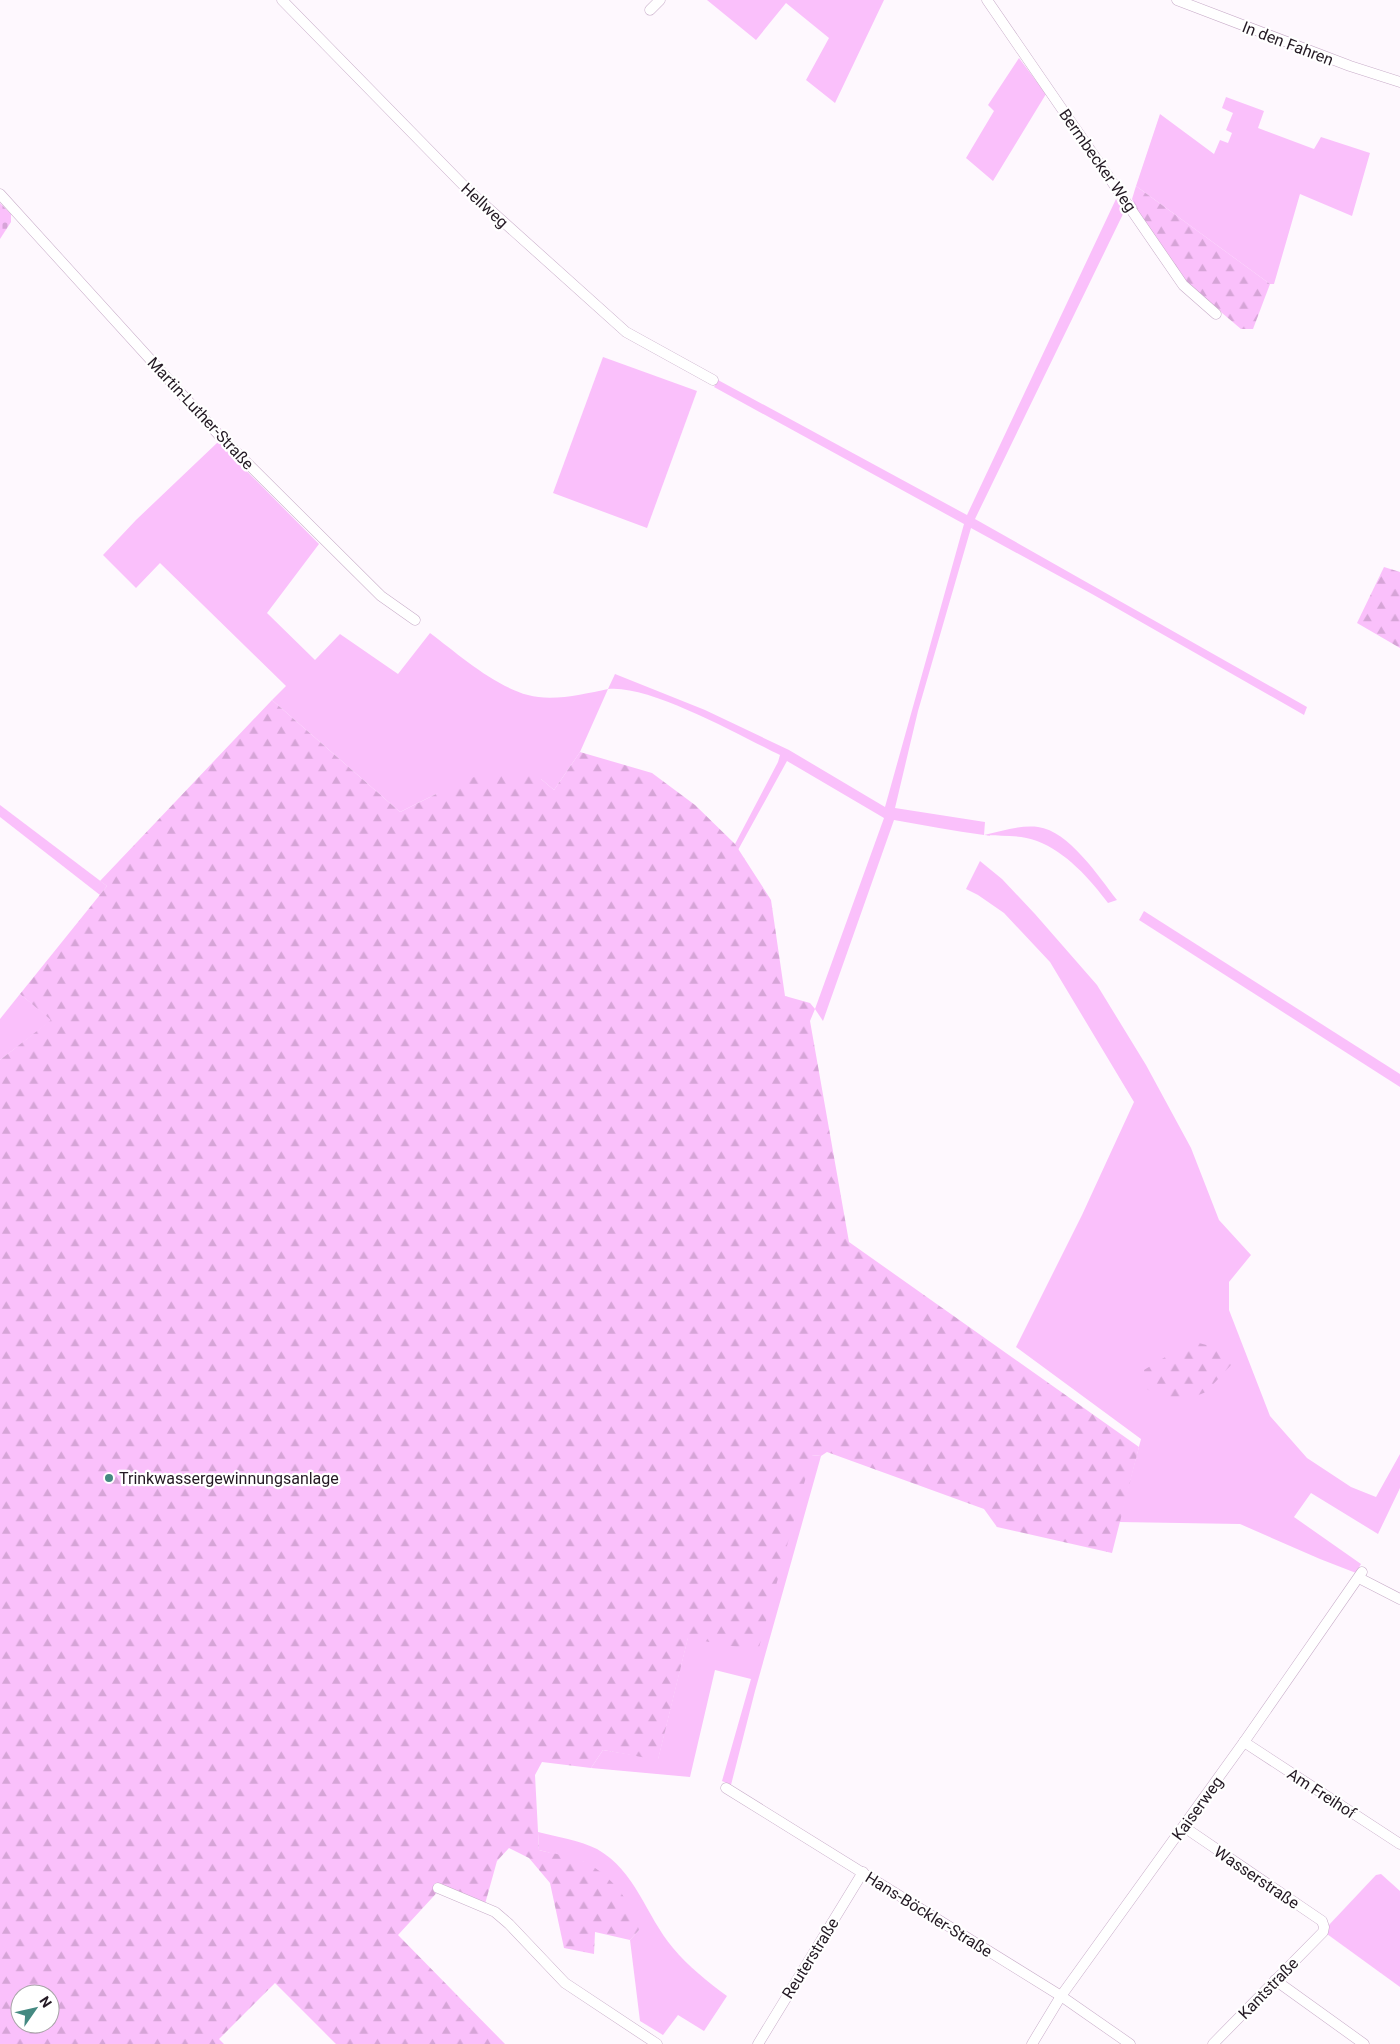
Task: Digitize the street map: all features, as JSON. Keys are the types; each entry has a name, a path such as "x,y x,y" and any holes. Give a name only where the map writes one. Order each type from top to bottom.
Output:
{"street":[{"name":"Hellweg","path":"282,0 468,190 626,332 713,380"},
{"path":"650,10 660,0"},
{"name":"Bermbecker Weg","path":"987,0 1183,284 1216,314"},
{"name":"In den Fahren","path":"1177,0 1350,66 1400,82"},
{"name":"Martin-Luther-Straße","path":"0,194 218,434 381,596 414,620"},
{"name":"Kaiserweg","path":"1032,2044 1061,1996 1244,1742 1361,1575 1400,1599"},
{"name":"Am Freihof","path":"1244,1742 1400,1844"},
{"name":"Hans-Böckler-Straße","path":"726,1788 1061,1996 1130,2044"},
{"name":"Wasserstraße","path":"1184,1826 1322,1921 1324,1926 1323,1932"},
{"name":"Reuterstraße","path":"758,2044 863,1872"},
{"path":"438,1888 494,1912 509,1924 565,1983 657,2044"},
{"name":"Kantstraße","path":"1213,2044 1323,1932"},
{"path":"1275,1980 1364,2044"}],"green space":[{"path":"707,0 884,0 835,103 806,80 829,38 786,3 756,40"},
{"path":"1019,58 1046,94 993,181 966,158 994,111 988,105"},
{"path":"1226,97 1264,111 1258,128 1314,149 1321,137 1370,153 1352,216 1300,194 1274,284 1270,284 1136,186 1160,114 1214,154 1220,140 1228,143 1232,133 1226,130 1233,113 1222,108"},
{"path":"1136,186 1270,284 1253,329 1241,329 1189,285 1139,214 1132,199"},
{"path":"1116,199 1124,212 975,519 1307,707 1304,715 1092,594 971,528 918,711 895,808 985,822 984,835 894,820 823,1021 815,1009 884,818 787,761 738,850 735,844 780,755 719,724 670,703 626,690 608,689 615,674 705,710 789,750 885,807 964,524 714,387 718,380 967,515"},
{"path":"0,203 11,214 11,222 0,239"},
{"path":"603,357 697,391 647,528 553,493"},
{"path":"218,442 319,544 267,613 315,660 340,634 398,674 430,633 489,677 515,691 547,698 578,695 608,689 580,752 554,790 541,779 436,794 400,812 272,700 286,686 160,563 136,588 103,555 136,520"},
{"path":"1384,567 1400,572 1400,648 1357,623"},
{"path":"272,700 400,812 485,772 523,772 541,779 554,790 580,752 652,773 695,805 735,844 771,900 785,996 810,1003 815,1009 810,1021 849,1242 1139,1447 1112,1553 997,1527 984,1509 827,1452 821,1456 812,1455 758,1651 688,1638 658,1760 603,1750 591,1768 542,1762 535,1775 539,1850 580,1860 604,1874 626,1899 639,1930 630,1940 595,1932 594,1954 564,1948 550,1883 529,1858 509,1848 497,1861 485,1904 443,1886 398,1935 505,2044 336,2044 275,1983 219,2039 224,2044 0,2044 0,1060 51,1020 20,994 107,886 100,881"},
{"path":"0,805 107,886 100,895 0,817"},
{"path":"1024,827 1038,827 1050,830 1061,837 1082,856 1117,900 1108,903 1077,867 1048,846 1024,837 984,835"},
{"path":"980,861 1002,879 1097,985 1146,1065 1191,1148 1219,1220 1251,1255 1229,1282 1229,1310 1270,1416 1307,1458 1351,1487 1376,1497 1400,1454 1400,1488 1378,1534 1311,1493 1294,1517 1361,1564 1356,1573 1240,1524 1119,1522 1141,1439 1016,1347 1082,1215 1134,1102 1050,962 1004,913 966,889"},
{"path":"1144,911 1400,1074 1400,1087 1139,920"},
{"path":"20,994 52,1020 0,1060 0,1019"},
{"path":"1199,1343 1225,1350 1231,1365 1206,1392 1186,1400 1165,1403 1146,1388 1144,1370 1180,1348"},
{"path":"811,1455 821,1456 755,1691 731,1785 722,1781 751,1679 715,1670 690,1777 591,1768 603,1750 658,1759 688,1637"},
{"path":"538,1832 575,1841 597,1849 622,1869 673,1948 698,1973 727,1996 704,2031 678,2015 663,2035 640,2021 630,1940 639,1930 584,1862 539,1850"},
{"path":"1381,1874 1400,1891 1400,1987 1327,1934 1328,1926 1376,1875"}],"place":[{"name":"Trinkwassergewinnungsanlage","path":"109,1478"}]}
